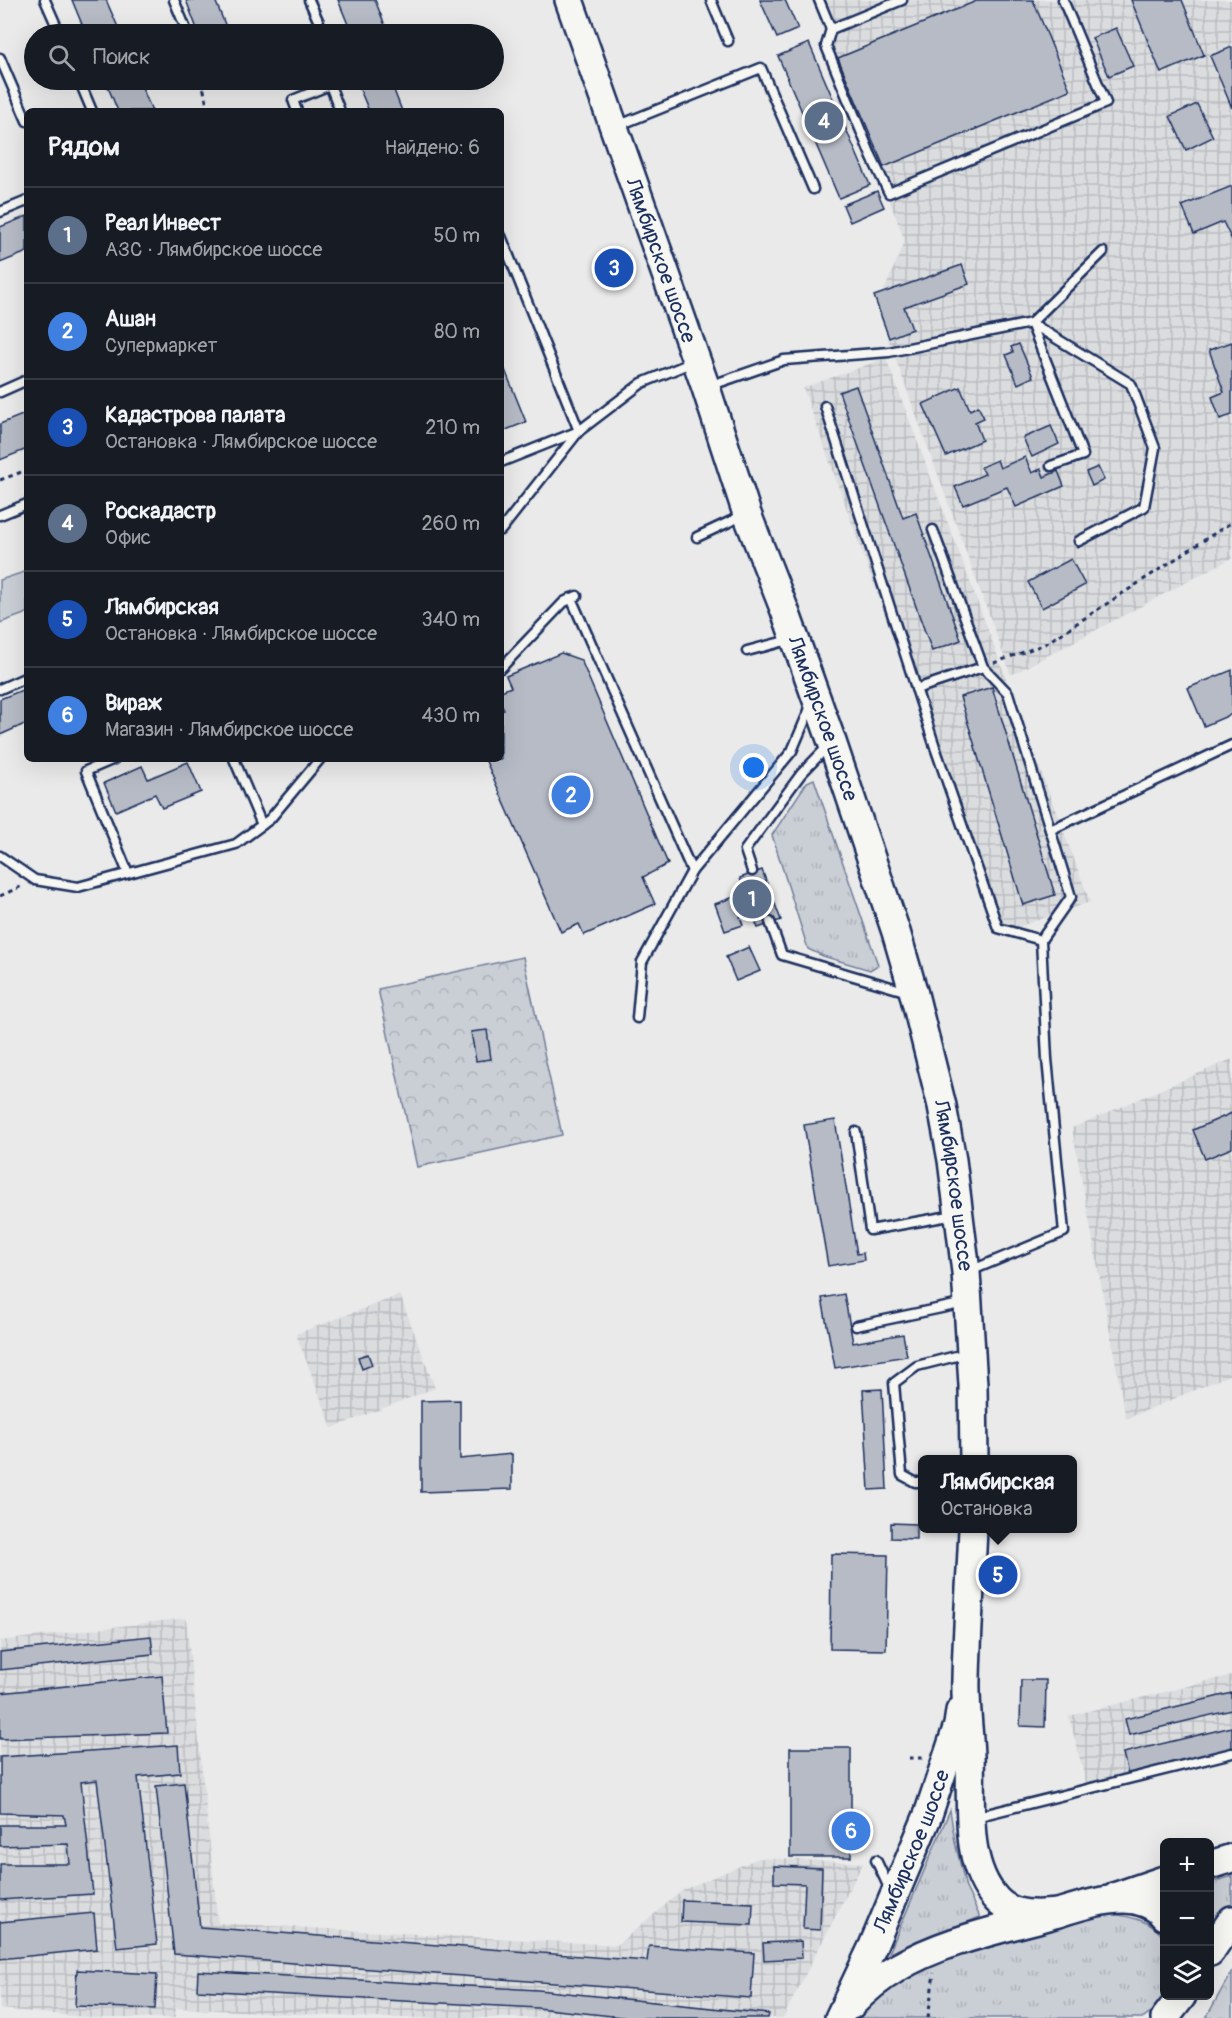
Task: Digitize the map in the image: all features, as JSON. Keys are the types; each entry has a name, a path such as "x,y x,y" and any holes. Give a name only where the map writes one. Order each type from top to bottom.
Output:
{"main road":[{"name":"Лямбирское шоссе","path":"569,0 706,388 747,514 832,742 896,932 914,994 942,1106 952,1160 966,1272 975,1455"},
{"name":"Лямбирское шоссе","path":"973,1533 966,1681 972,1818 977,1862 986,1885 998,1902 1015,1911 1034,1915 1058,1913"},
{"name":"Лямбирское шоссе","path":"841,2018 928,1815 958,1725 966,1681"},
{"path":"1214,1863 1232,1858"},
{"path":"841,2018 872,1985 897,1968 929,1952 1160,1881"},
{"path":"1097,1902 1125,1899 1143,1902 1160,1912"},
{"path":"1213,1946 1232,1920"}],"lane":[{"path":"45,0 56,24"},
{"path":"174,0 184,24"},
{"path":"309,0 320,24"},
{"path":"711,0 728,41"},
{"path":"819,0 831,30 826,46 872,158 889,193 1106,103 1063,0"},
{"path":"831,30 902,0"},
{"path":"0,58 24,114"},
{"path":"613,128 761,68 813,189"},
{"path":"84,90 91,108"},
{"path":"296,108 293,100 318,90"},
{"path":"332,90 339,108"},
{"path":"0,212 24,202"},
{"path":"504,243 579,430"},
{"path":"706,388 784,360 889,352 1031,323 1103,252"},
{"path":"1031,323 1083,455 1051,466"},
{"path":"1031,323 1131,384 1155,448 1144,507 1079,542"},
{"path":"504,461 579,430 642,383 696,361"},
{"path":"0,392 24,381"},
{"path":"825,406 916,689 998,928 1041,940"},
{"path":"504,526 579,430"},
{"path":"0,515 24,505"},
{"path":"697,537 747,514"},
{"path":"933,530 983,667 1008,693 1071,897 1041,940 1047,1059 1064,1232 966,1272"},
{"path":"504,665 564,602 574,597 692,871"},
{"path":"747,651 794,639"},
{"path":"916,689 983,667"},
{"path":"0,689 24,678"},
{"path":"637,1018 642,962 692,871 792,751 815,696"},
{"path":"752,871 745,850 801,774 832,742"},
{"path":"1050,830 1232,745"},
{"path":"107,762 86,771 128,873"},
{"path":"235,762 262,825"},
{"path":"0,856 35,880 78,887 236,844 262,825 297,789 318,762"},
{"path":"770,922 782,956 914,994"},
{"path":"856,1132 870,1230 958,1214"},
{"path":"856,1326 968,1302"},
{"path":"918,1482 902,1475 894,1383 917,1366 971,1352"},
{"path":"972,1818 1232,1753"},
{"path":"876,1860 894,1898"}],"path":[{"path":"204,90 207,108"},
{"path":"0,480 24,471"},
{"path":"983,667 1045,644 1232,522"},
{"path":"0,896 35,880"},
{"path":"928,2018 934,1973"}],"shaded area":[{"path":"812,0 1232,0 1232,558 1011,675 877,308 905,241"},
{"path":"886,358 1090,902 1000,933 803,388"},
{"path":"1232,1059 1232,1374 1126,1419 1072,1128"},
{"path":"400,1295 435,1388 332,1428 296,1334"},
{"path":"186,1618 218,1923 617,1945 683,1890 759,1858 863,1863 783,2018 376,2018 176,2008 175,2018 95,2018 0,2009 0,1641"},
{"path":"1232,1675 1232,1760 1089,1795 1069,1716"}],"green space":[{"path":"24,572 24,614 0,623 0,580"},
{"path":"814,779 878,965 870,970 823,956 808,949 772,835 807,782"},
{"path":"523,957 562,1135 417,1167 378,989"},
{"path":"950,1810 966,1888 980,1917 889,1953"},
{"path":"1232,1876 1232,1904 1214,1928 1214,1892 1214,1882"},
{"path":"1108,1913 1131,1917 1147,1923 1160,1934 1160,2000 1165,2000 1144,2018 855,2018 881,1994 932,1964"},
{"path":"1232,1971 1232,2018 1206,2018"}],"building":[{"path":"72,0 106,0 117,24 82,24"},
{"path":"186,0 215,0 225,24 195,24"},
{"path":"338,0 375,0 384,24 348,24"},
{"path":"760,0 785,0 798,29 777,38"},
{"path":"979,0 1033,0 1070,90 884,167 838,58"},
{"path":"1131,0 1182,0 1204,55 1161,73"},
{"path":"1116,28 1133,66 1109,76 1092,38"},
{"path":"809,43 870,185 839,198 778,56"},
{"path":"1232,47 1232,108 1210,56"},
{"path":"109,90 143,90 151,108 117,108"},
{"path":"360,90 394,90 401,108 368,108"},
{"path":"1197,104 1213,137 1186,150 1170,116"},
{"path":"1232,186 1232,240 1223,222 1194,234 1182,206"},
{"path":"877,191 884,207 850,222 843,205"},
{"path":"24,217 24,253 0,263 0,227"},
{"path":"962,265 969,284 904,307 912,329 889,338 874,296"},
{"path":"1232,342 1232,415 1220,419 1212,397 1224,392 1209,350"},
{"path":"1019,344 1033,377 1018,384 1006,355 1013,352 1011,347"},
{"path":"504,367 526,422 504,431"},
{"path":"856,386 903,518 916,513 961,640 932,651 839,392"},
{"path":"960,387 970,410 978,406 984,418 975,422 982,440 946,456 923,404"},
{"path":"24,414 24,450 0,460 0,424"},
{"path":"1051,426 1059,444 1032,457 1023,438"},
{"path":"1025,457 1032,473 1041,469 1044,477 1058,471 1064,486 1016,507 1007,487 963,505 955,487 985,474 981,467 997,460 1000,468"},
{"path":"1098,467 1104,480 1092,486 1086,472"},
{"path":"1071,559 1085,585 1042,608 1028,582"},
{"path":"561,653 581,660 668,864 643,877 655,904 584,935 579,924 561,932 486,762 504,762 504,690 511,687 506,676"},
{"path":"1232,670 1232,714 1204,726 1188,688"},
{"path":"992,687 1055,895 1023,905 960,697"},
{"path":"24,689 24,724 0,735 0,699"},
{"path":"188,762 201,792 162,808 155,794 116,811 104,783 142,766 148,779"},
{"path":"762,870 781,920 758,928 752,913 740,917 743,925 725,931 715,904 745,893 740,878"},
{"path":"749,947 760,971 736,981 726,957"},
{"path":"487,1030 491,1059 476,1061 471,1032"},
{"path":"1232,1113 1232,1148 1205,1159 1193,1130"},
{"path":"835,1120 857,1254 863,1253 864,1260 828,1266 804,1125"},
{"path":"844,1294 853,1343 903,1334 907,1356 835,1368 822,1298"},
{"path":"368,1354 372,1365 362,1369 358,1357"},
{"path":"882,1389 887,1489 869,1490 863,1390"},
{"path":"460,1400 460,1459 512,1454 512,1489 421,1492 421,1401"},
{"path":"891,1523 916,1524 916,1539 891,1538"},
{"path":"831,1554 888,1555 886,1650 830,1649"},
{"path":"151,1636 153,1654 0,1670 0,1652"},
{"path":"162,1676 167,1733 0,1739 0,1693"},
{"path":"1021,1680 1046,1680 1045,1727 1020,1726"},
{"path":"1232,1693 1232,1710 1129,1735 1125,1719"},
{"path":"1232,1727 1232,1754 1129,1779 1123,1753"},
{"path":"178,1745 180,1773 138,1777 157,1944 117,1948 97,1780 81,1782 93,1894 0,1900 0,1864 70,1864 68,1844 0,1846 0,1825 66,1825 64,1815 0,1813 0,1757"},
{"path":"790,1748 851,1748 851,1857 790,1857"},
{"path":"184,1783 200,1927 647,1961 649,1946 754,1953 751,1998 174,1954 156,1786"},
{"path":"774,1866 822,1868 820,1930 803,1929 805,1884 774,1883"},
{"path":"682,1900 753,1903 752,1925 681,1922"},
{"path":"94,1913 97,1949 0,1959 0,1922"},
{"path":"801,1941 802,1958 764,1960 763,1943"},
{"path":"77,1970 157,1974 155,2009 75,2006"},
{"path":"198,1971 538,1990 769,2014 768,2018 631,2018 537,2008 197,1990"}],"place":[{"name":"Роскадастр","path":"824,121"},
{"name":"Кадастрова палата","path":"614,268"},
{"name":"Ашан","path":"571,795"},
{"name":"Реал Инвест","path":"752,899"},
{"name":"Лямбирская","path":"998,1575"},
{"name":"Вираж","path":"851,1831"}]}
